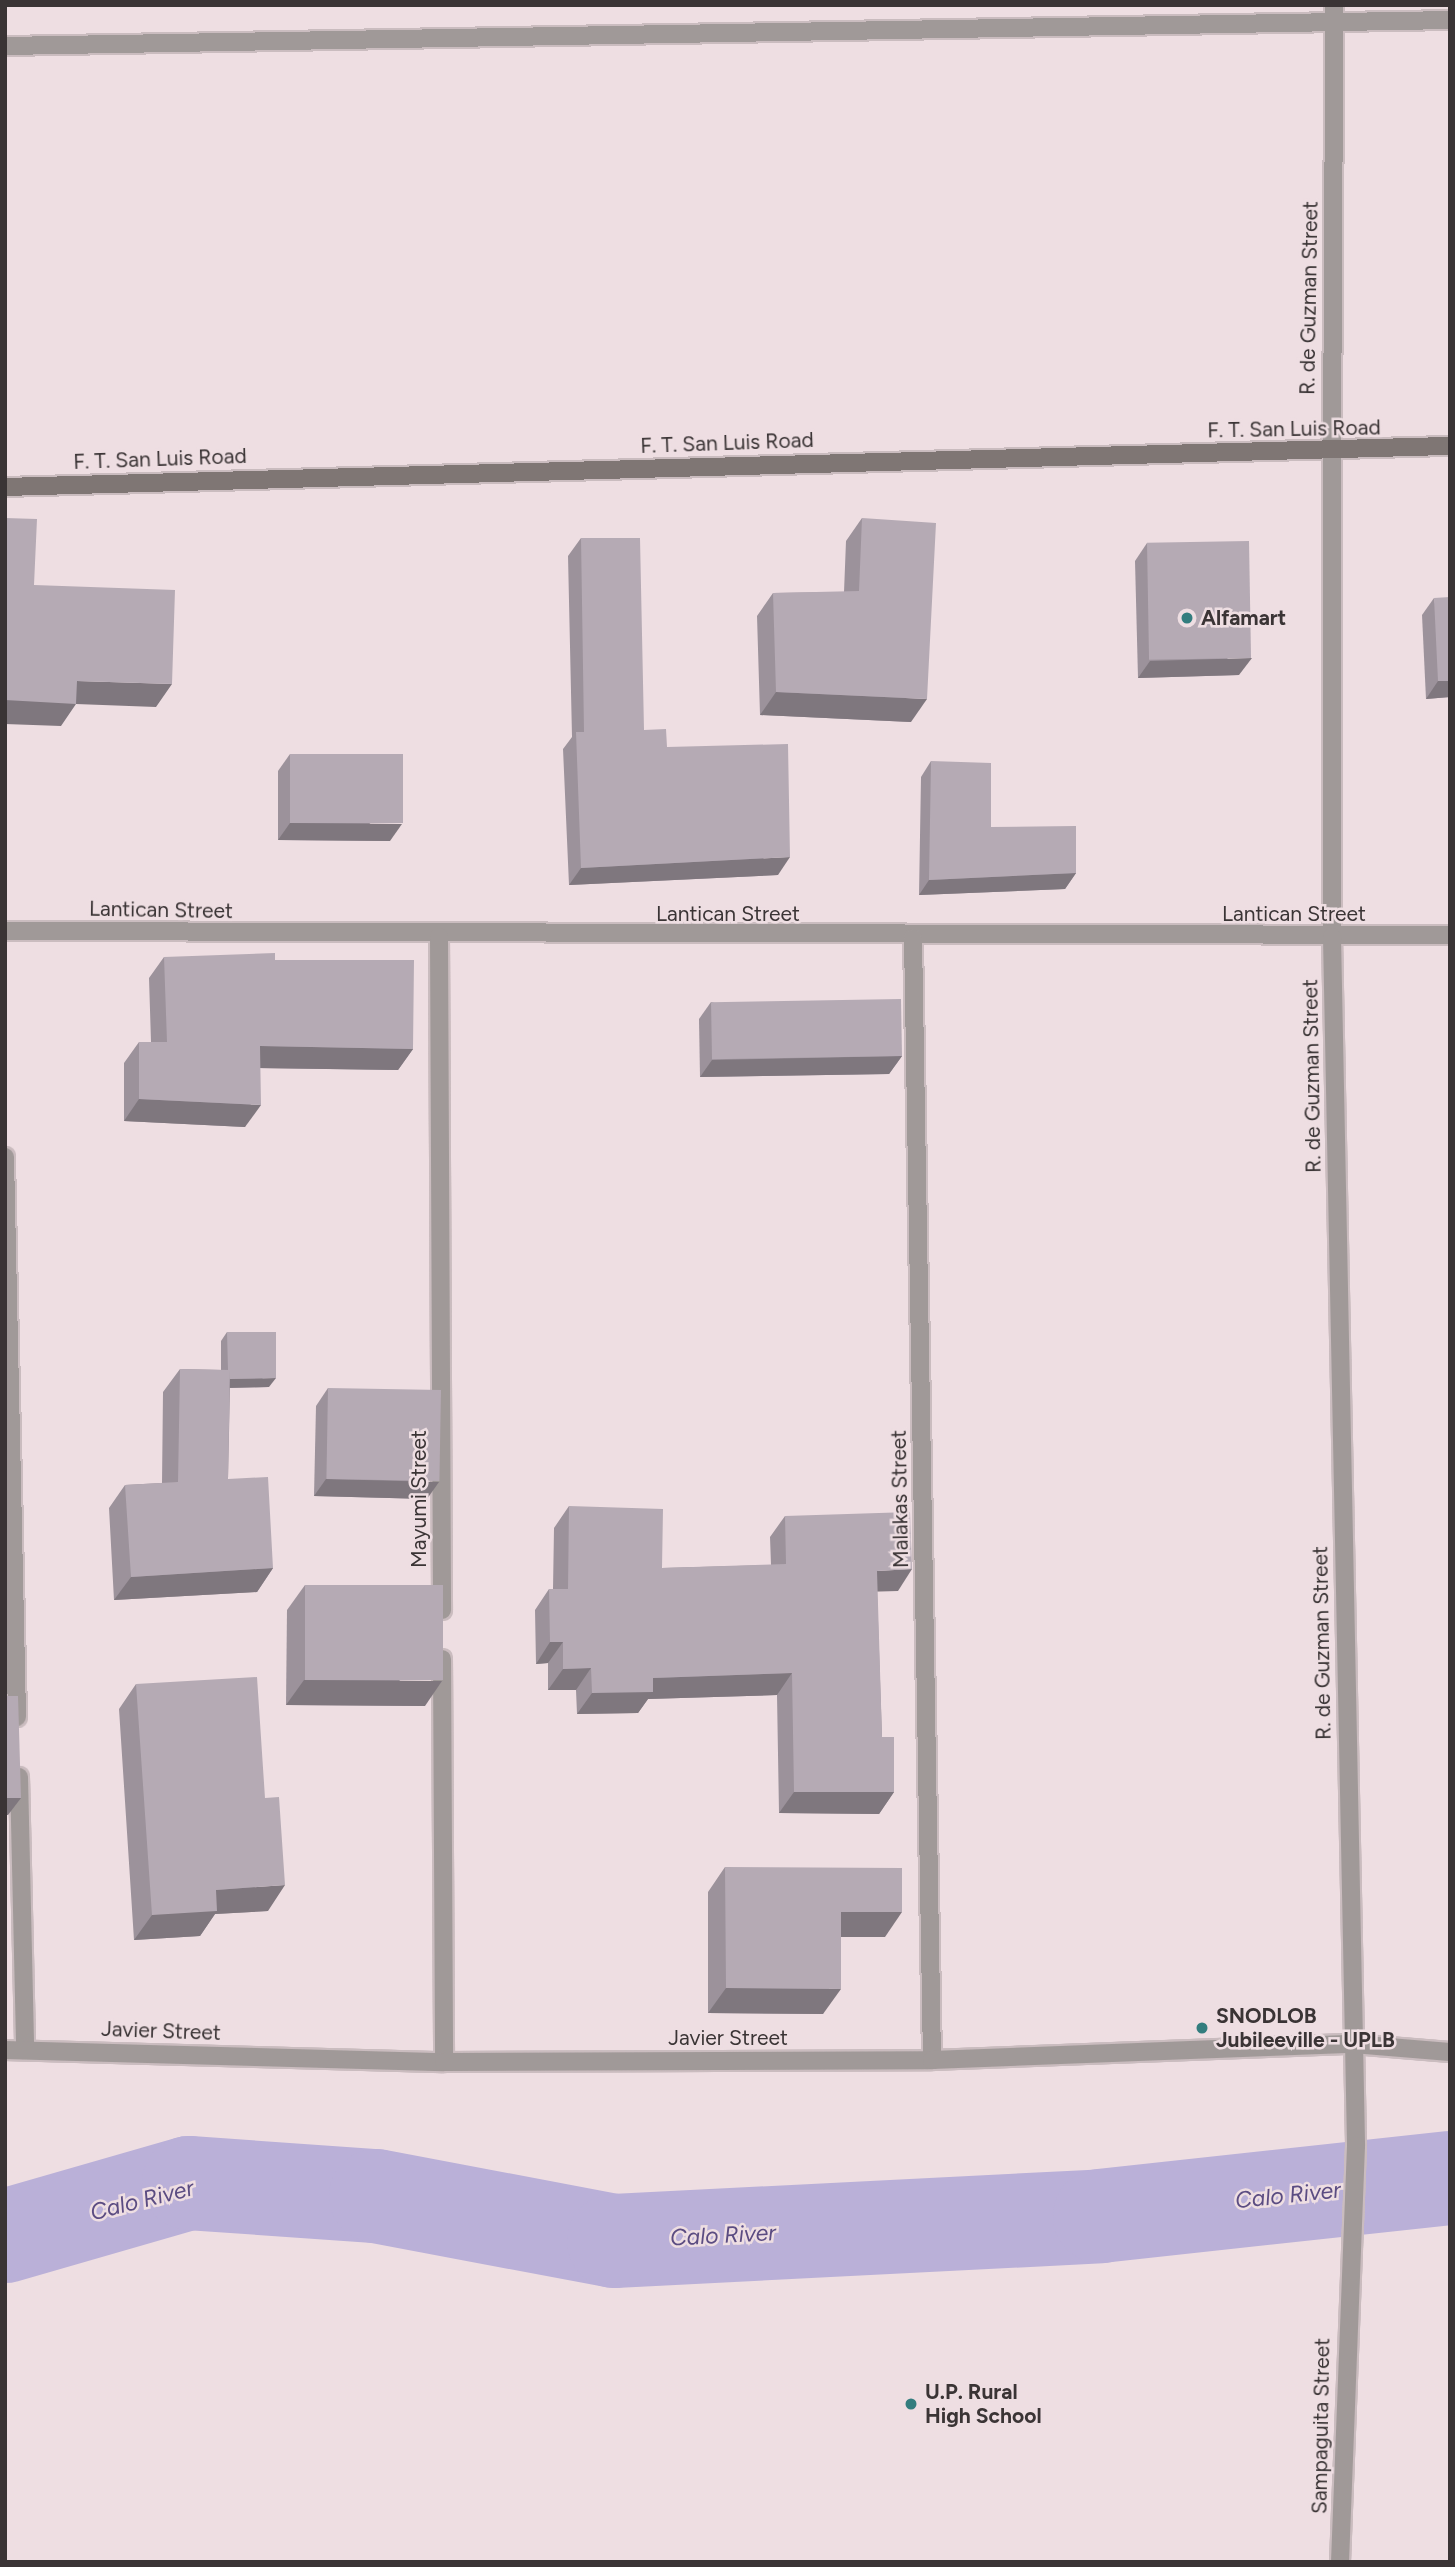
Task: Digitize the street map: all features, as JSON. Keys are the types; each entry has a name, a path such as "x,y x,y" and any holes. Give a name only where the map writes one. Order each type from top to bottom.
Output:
{"main road":[{"name":"F. T. San Luis Road","path":"5,487 1332,453 1450,446"}],"street":[{"path":"5,46 1333,13 1450,20"},
{"name":"R. de Guzman Street","path":"1333,13 1332,937 1356,2146"},
{"name":"Lantican Street","path":"5,931 439,937 1450,935"},
{"name":"Mayumi Street","path":"439,937 444,2062"},
{"name":"Malakas Street","path":"913,937 932,2060"},
{"path":"5,1157 25,2050"},
{"name":"Javier Street","path":"5,2050 444,2062 932,2060 1353,2044 1450,2052"},
{"name":"Sampaguita Street","path":"1340,2562 1347,2291 1356,2146"}],"building":[{"path":"5,518 37,519 34,585 175,590 172,684 77,681 76,704 5,700"},
{"path":"862,518 936,523 927,699 776,692 773,593 859,591"},
{"path":"581,538 640,538 644,730 666,729 667,747 788,744 790,857 581,868 576,732 584,732"},
{"name":"Alfamart","path":"1249,541 1251,658 1149,660 1147,543"},
{"path":"1450,597 1450,681 1438,681 1434,598"},
{"path":"290,754 403,754 403,823 290,823"},
{"path":"931,761 991,763 991,827 1076,826 1076,873 929,880"},
{"path":"275,953 275,960 414,960 413,1049 260,1046 261,1105 139,1099 139,1042 167,1042 164,957"},
{"path":"901,999 902,1056 712,1059 711,1002"},
{"path":"227,1332 276,1332 276,1378 230,1379"},
{"path":"180,1369 230,1370 228,1479 268,1477 273,1568 131,1577 125,1485 178,1482"},
{"path":"328,1388 441,1390 439,1481 326,1479"},
{"path":"569,1506 663,1509 662,1568 786,1564 785,1516 910,1512 912,1569 877,1571 882,1737 894,1737 894,1792 794,1792 792,1673 653,1678 653,1692 592,1693 591,1668 563,1669 563,1642 550,1642 549,1589 568,1589"},
{"path":"305,1585 443,1585 443,1680 305,1680"},
{"path":"257,1677 265,1798 279,1797 285,1885 216,1890 217,1911 152,1915 136,1684"},
{"path":"5,1696 18,1696 21,1798 5,1798"},
{"path":"725,1867 902,1868 902,1912 841,1912 841,1989 726,1988"}],"waterway":[{"name":"Calo River","path":"5,2236 189,2183 376,2196 614,2241 1100,2216 1450,2178"}],"place":[{"name":"Alfamart","path":"1187,618"},
{"name":"SNODLOB Jubileeville - UPLB","path":"1202,2028"},
{"name":"U.P. Rural High School","path":"911,2404"}]}
